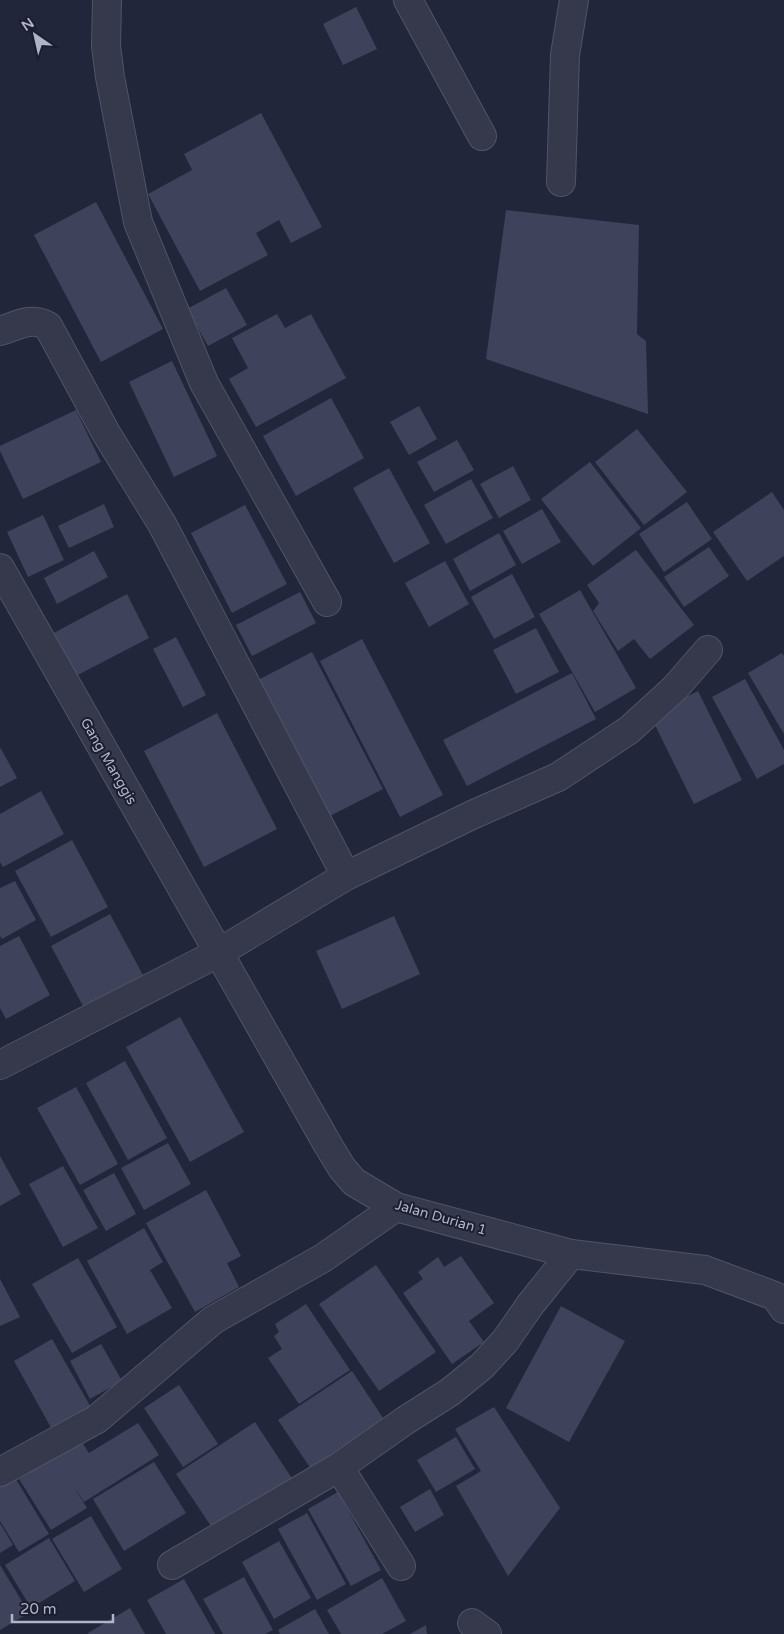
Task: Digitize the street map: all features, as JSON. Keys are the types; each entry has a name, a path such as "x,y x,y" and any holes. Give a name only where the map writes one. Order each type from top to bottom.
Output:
{"street":[{"path":"107,0 106,46 110,77 138,222 204,383 327,602"},
{"path":"408,0 482,136"},
{"path":"561,182 565,55 574,0"},
{"path":"0,331 30,321 40,321 48,326 106,433 162,524 346,876"},
{"name":"Gang Manggis","path":"2,576 218,953"},
{"path":"0,1065 218,953 346,876 472,815 558,777 629,730 675,688 708,650"},
{"name":"Jalan Durian 1","path":"218,953 342,1168 354,1182 396,1206 571,1254 705,1270 775,1296 784,1309"},
{"path":"0,1472 98,1419 213,1320 323,1258 396,1206"},
{"path":"172,1565 339,1467 450,1392 482,1366 504,1341 571,1254"},
{"path":"339,1467 401,1566"}],"building":[{"path":"356,7 377,49 343,65 323,24"},
{"path":"261,113 322,227 291,243 279,220 256,233 268,255 200,291 148,194 192,170 184,154"},
{"path":"96,202 163,329 101,362 34,235"},
{"path":"506,210 639,225 637,334 646,341 648,414 486,359"},
{"path":"226,288 247,325 208,346 187,309"},
{"path":"277,314 285,328 311,314 346,378 256,427 229,379 248,368 232,338"},
{"path":"172,361 217,456 174,477 129,382"},
{"path":"331,398 364,458 296,496 263,436"},
{"path":"419,406 437,439 409,455 390,422"},
{"path":"76,410 101,462 23,499 0,451 0,446"},
{"path":"637,429 687,492 644,525 595,462"},
{"path":"457,440 474,470 434,492 417,462"},
{"path":"590,462 641,528 593,566 541,499"},
{"path":"513,466 531,500 499,518 480,484"},
{"path":"389,468 430,543 394,563 353,488"},
{"path":"471,479 493,518 446,544 424,505"},
{"path":"772,492 784,510 784,556 747,581 713,532"},
{"path":"687,502 712,539 664,572 639,534"},
{"path":"104,504 114,527 69,548 58,526"},
{"path":"245,505 287,584 232,613 191,533"},
{"path":"542,509 561,542 522,564 503,531"},
{"path":"43,515 64,560 28,577 7,532"},
{"path":"499,533 516,565 470,591 453,559"},
{"path":"709,547 729,576 684,607 664,577"},
{"path":"636,550 694,625 650,659 634,639 618,651 593,611 599,603 587,585"},
{"path":"94,551 108,577 57,604 44,578"},
{"path":"445,561 469,604 429,627 405,583"},
{"path":"512,574 535,617 494,639 471,597"},
{"path":"580,590 636,688 595,712 539,614"},
{"path":"300,592 316,623 252,656 236,625"},
{"path":"127,594 149,638 70,679 48,636"},
{"path":"536,628 559,672 516,694 493,650"},
{"path":"176,637 206,695 183,707 153,649"},
{"path":"362,639 443,795 400,817 320,661"},
{"path":"312,652 383,789 324,819 254,682"},
{"path":"782,653 784,656 784,734 748,673"},
{"path":"572,673 596,719 467,786 443,740"},
{"path":"745,679 784,750 784,764 757,779 712,697"},
{"path":"698,691 742,780 694,804 650,715"},
{"path":"217,713 277,829 204,867 144,751"},
{"path":"0,747 17,778 0,787"},
{"path":"41,791 64,834 3,867 0,862 0,814"},
{"path":"72,840 108,907 51,937 15,871"},
{"path":"15,881 36,920 2,939 0,936 0,888"},
{"path":"110,914 144,977 84,1008 51,946"},
{"path":"394,916 420,974 342,1009 316,951"},
{"path":"19,936 50,995 6,1019 0,1008 0,946"},
{"path":"180,1017 244,1132 190,1162 126,1047"},
{"path":"125,1061 167,1138 128,1160 86,1083"},
{"path":"76,1087 118,1164 80,1185 37,1108"},
{"path":"168,1143 191,1184 144,1210 121,1168"},
{"path":"0,1156 21,1194 0,1206"},
{"path":"63,1166 98,1228 63,1247 29,1184"},
{"path":"114,1173 136,1214 106,1231 83,1190"},
{"path":"206,1190 241,1256 227,1263 239,1287 195,1312 146,1223"},
{"path":"144,1228 163,1262 150,1270 172,1308 127,1334 87,1261"},
{"path":"461,1256 494,1303 469,1321 484,1342 452,1364 403,1293 423,1279 418,1272 438,1257 444,1267"},
{"path":"78,1258 117,1327 72,1353 32,1284"},
{"path":"376,1265 436,1352 379,1391 319,1304"},
{"path":"0,1279 20,1317 0,1326"},
{"path":"306,1304 350,1370 299,1404 268,1358 282,1349 274,1336 279,1332 275,1324"},
{"path":"561,1306 625,1341 569,1442 506,1408"},
{"path":"52,1339 93,1411 54,1433 14,1361"},
{"path":"101,1344 122,1381 90,1399 70,1361"},
{"path":"352,1371 385,1421 311,1469 278,1420"},
{"path":"179,1385 218,1444 183,1467 144,1408"},
{"path":"494,1407 560,1508 508,1576 456,1486 481,1471 455,1429"},
{"path":"255,1422 293,1480 215,1532 176,1474"},
{"path":"138,1423 159,1455 84,1502 72,1484 87,1508 51,1530 19,1479 55,1457 78,1436 89,1453"},
{"path":"456,1437 475,1469 436,1492 417,1460"},
{"path":"154,1462 186,1513 124,1551 93,1499"},
{"path":"14,1476 49,1534 19,1552 0,1521 0,1484"},
{"path":"430,1489 444,1515 415,1532 400,1507"},
{"path":"338,1492 381,1570 351,1586 308,1509"},
{"path":"307,1513 346,1584 317,1600 278,1529"},
{"path":"91,1516 122,1569 84,1592 52,1539"},
{"path":"0,1523 13,1545 0,1553"},
{"path":"49,1538 75,1581 31,1608 5,1565"},
{"path":"279,1541 311,1598 274,1619 242,1562"},
{"path":"0,1565 29,1613 0,1630"},
{"path":"244,1577 273,1630 265,1634 223,1634 203,1599"},
{"path":"382,1578 406,1621 382,1634 341,1634 327,1610"},
{"path":"184,1579 215,1634 166,1634 147,1600"},
{"path":"130,1608 145,1634 88,1634 88,1633"},
{"path":"315,1609 329,1634 280,1634 278,1630"},
{"path":"426,1625 427,1634 410,1634"}]}
